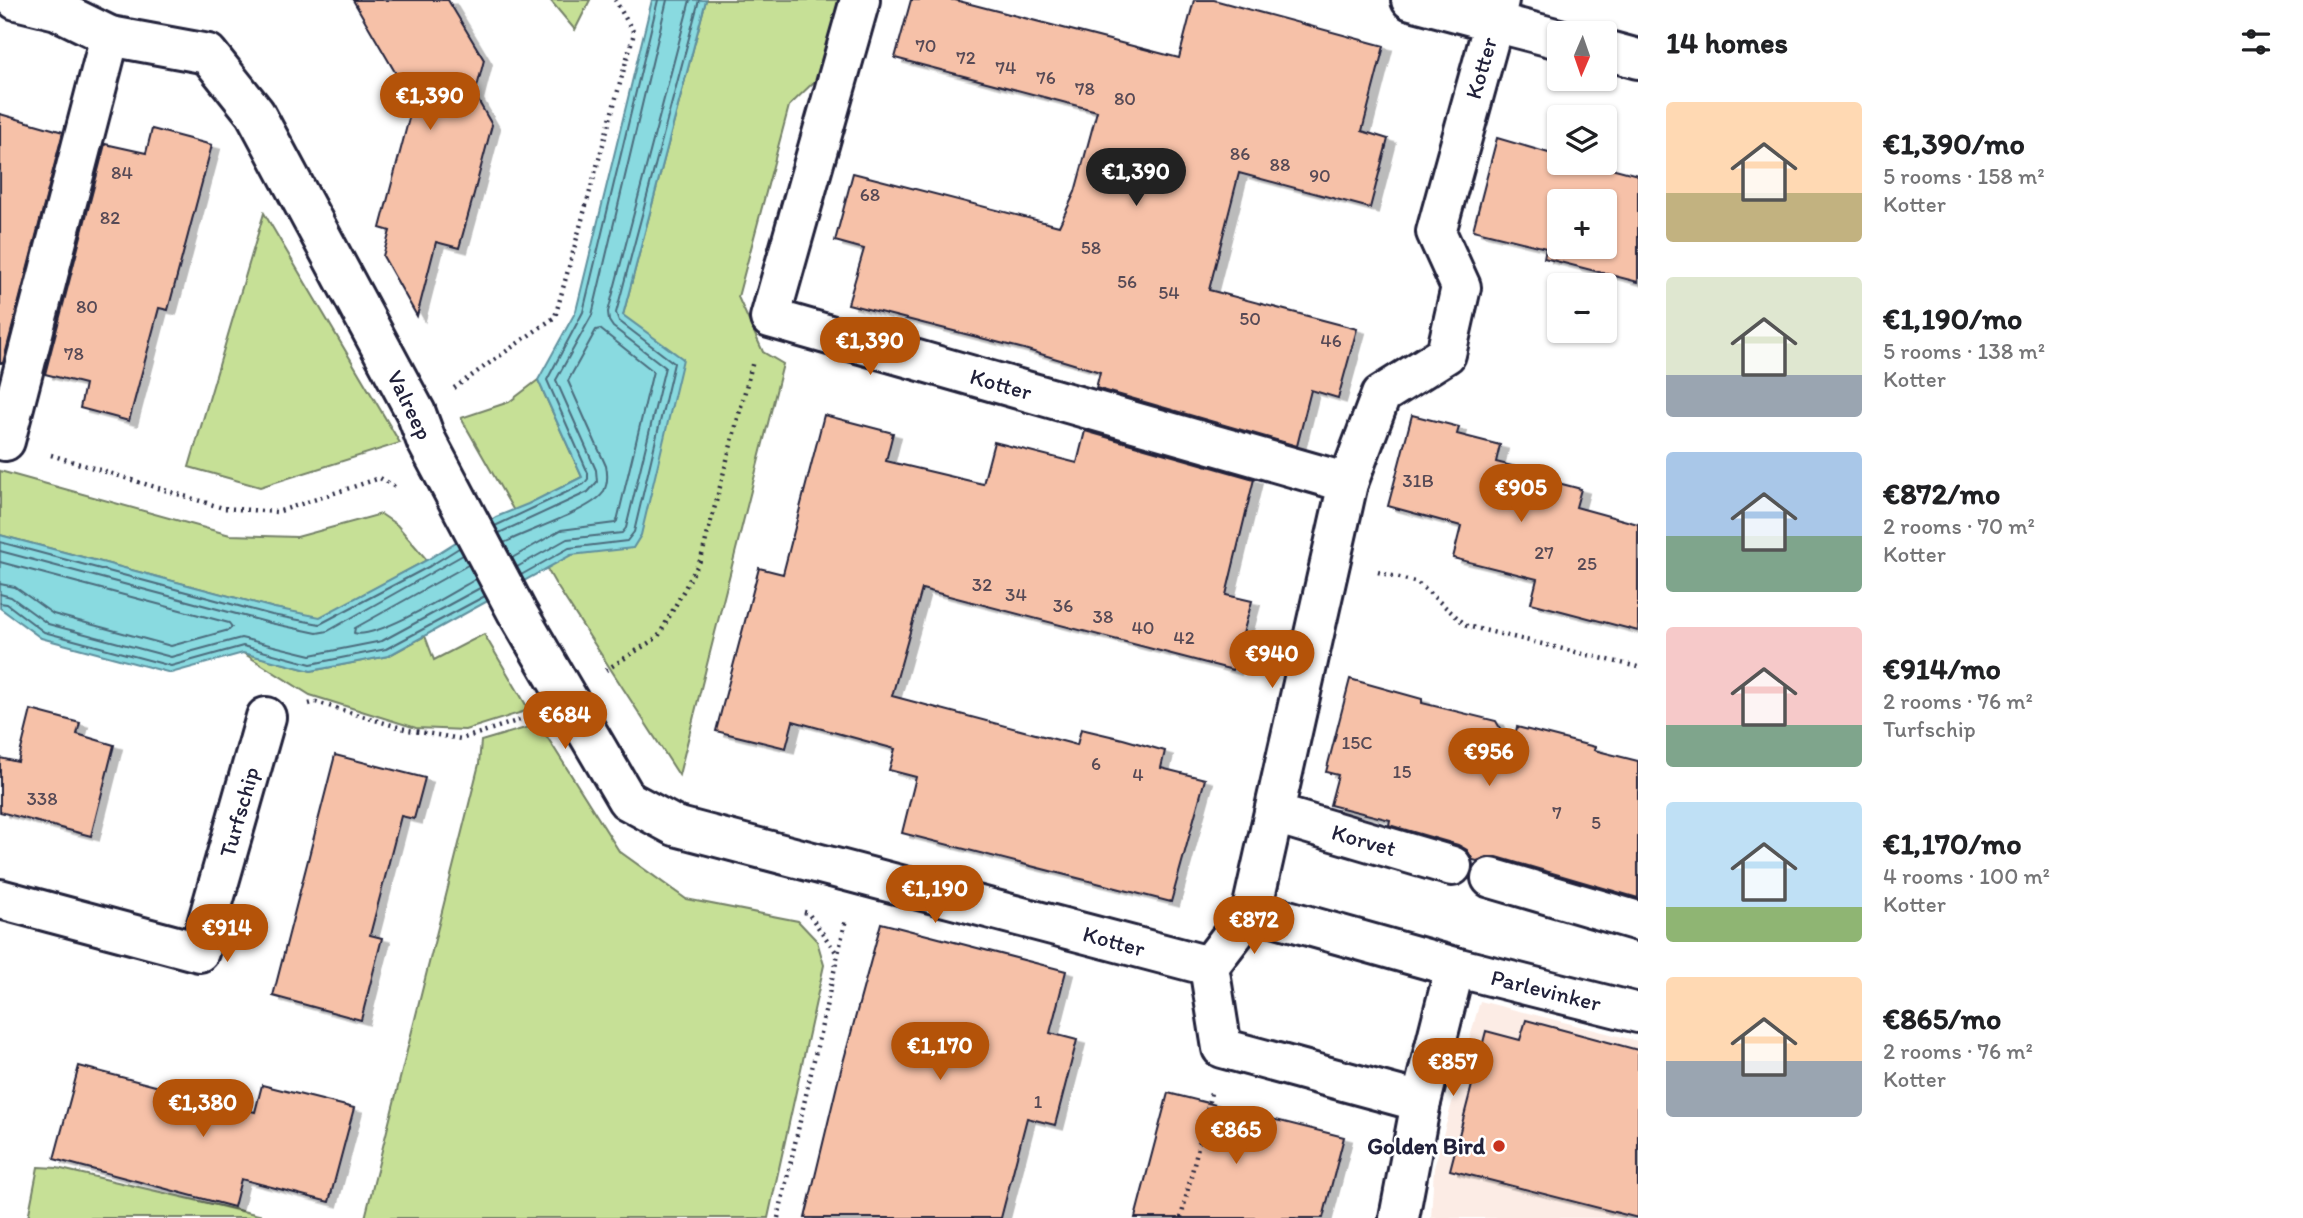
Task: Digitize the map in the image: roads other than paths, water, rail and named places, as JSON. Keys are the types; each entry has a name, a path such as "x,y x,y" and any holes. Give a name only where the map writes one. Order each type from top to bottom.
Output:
{"street":[{"name":"Valreep","path":"16,0 58,5 110,36 208,54 255,113 416,413 426,440 517,612 627,800 675,826"},
{"name":"Kotter","path":"860,0 770,318 1348,482"},
{"name":"Kotter","path":"675,826 1209,966 1252,911 1348,482 1381,395 1446,354 1461,287 1436,232 1497,11 1411,0"},
{"path":"1497,11 1547,34"},
{"path":"5,441 110,36"},
{"path":"1617,54 1638,59"},
{"name":"Turfschip","path":"0,899 200,951 266,717"},
{"name":"Korvet","path":"1275,814 1452,866"},
{"path":"1491,878 1638,921"},
{"path":"1252,911 1455,967 1421,1102 1399,1218"},
{"path":"1209,966 1222,1048 1421,1102"},
{"name":"Parlevinker","path":"1455,967 1638,1013"}],"water":[{"path":"652,0 706,0 623,315 683,359 641,535 633,548 571,555 388,656 311,671 243,653 171,673 41,638 0,608 0,535 274,608 320,617 427,560 496,517 582,477 538,380 576,311"}],"place":[{"name":"Golden Bird","path":"1499,1146"}]}
